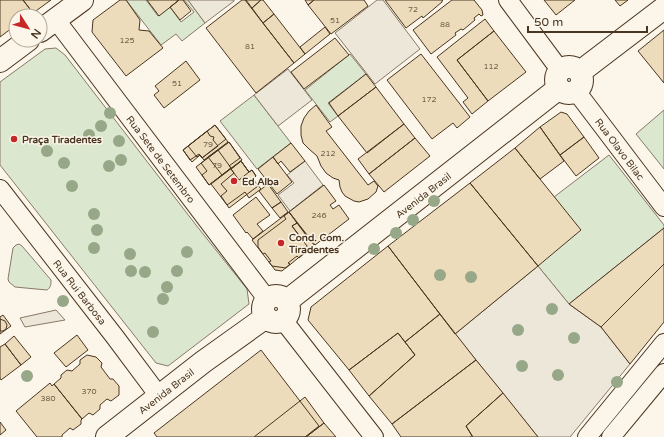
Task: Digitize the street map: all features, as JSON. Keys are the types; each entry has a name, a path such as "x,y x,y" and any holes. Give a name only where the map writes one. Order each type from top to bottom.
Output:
{"main road":[{"path":"48,25 82,0"},
{"name":"Avenida Brasil","path":"107,437 203,362 276,309 568,80 664,8"},
{"path":"0,61 17,48"}],"street":[{"name":"Rua Olavo Bilac","path":"508,0 664,208"},
{"name":"Rua Sete de Setembro","path":"48,25 276,309 374,437"},
{"name":"Rua Rui Barbosa","path":"0,189 116,337 160,396"},
{"path":"587,437 664,343"},
{"path":"611,437 664,372"},
{"path":"629,386 644,397"}],"green space":[{"path":"126,0 146,0 158,16 170,7 181,22 194,12 184,0 188,0 205,23 182,41 176,34 161,45"},
{"name":"Praça Tiradentes","path":"56,48 65,55 247,289 249,304 168,366 156,363 0,165 0,82 45,49"},
{"path":"350,54 366,74 328,103 338,116 330,122 305,90"},
{"path":"254,95 291,143 257,169 220,121"},
{"path":"664,110 664,169 636,134"},
{"path":"609,155 664,225 664,228 569,304 538,266 554,197"},
{"path":"19,244 51,280 50,286 47,290 15,287 9,282 8,279 13,248"}],"shaded area":[{"path":"188,0 234,0 234,1 205,23"},
{"path":"377,0 383,0 420,49 375,84 335,33"},
{"path":"288,69 312,100 278,126 254,95"},
{"path":"305,161 323,185 290,211 278,195 294,183 287,175"},
{"path":"538,266 569,304 601,327 630,364 570,437 538,437 455,334"},
{"path":"56,310 65,320 25,327 20,318"}],"building":[{"path":"0,0 23,0 29,8 8,8 8,31 0,37"},
{"path":"23,0 51,0 40,8 29,8"},
{"path":"120,0 126,0 140,20 139,30 149,31 163,48 126,76 92,32 93,20"},
{"path":"147,0 177,0 178,1 159,16"},
{"path":"179,0 183,0 191,11 180,20 170,7"},
{"path":"242,0 245,0 294,63 256,93 206,28"},
{"path":"246,0 261,0 252,8"},
{"path":"263,0 274,14 263,23 252,8"},
{"path":"305,0 314,0 308,5"},
{"path":"314,0 364,0 368,6 331,34 308,5"},
{"path":"385,0 443,0 423,18 422,16 406,28"},
{"path":"452,0 474,0 482,10 483,15 481,16 479,14 474,18 475,20 463,30 461,29 455,33 456,35 431,54 413,30"},
{"path":"544,0 575,0 556,15"},
{"path":"615,0 628,0 620,6"},
{"path":"274,14 305,54 294,63 263,23"},
{"path":"485,19 494,31 457,60 488,101 472,114 463,102 468,98 437,57"},
{"path":"325,27 330,34 305,54 300,47"},
{"path":"664,30 664,83 638,51"},
{"path":"494,31 526,72 488,101 457,60"},
{"path":"335,38 349,55 304,89 291,72"},
{"path":"421,54 470,117 457,128 453,123 432,139 387,80"},
{"path":"186,61 200,80 164,108 154,95 159,91 155,86"},
{"path":"366,74 376,87 338,116 329,103"},
{"path":"376,87 404,124 367,153 338,116"},
{"path":"316,105 332,127 326,131 368,185 374,181 378,186 376,192 368,199 359,202 345,196 340,187 339,180 326,173 317,156 303,143 301,126 309,111"},
{"path":"561,112 567,114 584,137 560,155 540,127"},
{"path":"404,124 415,138 369,174 358,159"},
{"path":"215,125 228,142 204,160 199,154 190,160 183,150"},
{"path":"215,125 226,139 202,158 200,155 192,162 183,150"},
{"path":"540,127 564,161 540,179 515,148"},
{"path":"207,131 210,136 214,137 213,140 218,146 202,158 200,155 197,157 188,146"},
{"path":"584,137 599,158 576,176 560,155"},
{"path":"415,138 430,156 384,192 369,174"},
{"path":"229,142 242,160 209,185 196,167"},
{"path":"229,142 240,158 229,166 231,168 209,185 202,175 207,171 201,163"},
{"path":"291,143 305,161 290,172 281,161 278,164 273,157"},
{"path":"515,148 581,230 538,266 470,183"},
{"path":"218,150 231,168 222,175 208,157"},
{"path":"273,157 292,182 277,194 258,169"},
{"name":"Ed Alba","path":"241,161 249,172 252,170 256,176 253,179 261,189 249,198 245,192 227,205 211,184"},
{"name":"Ed Alba","path":"241,161 249,172 252,170 256,176 253,179 258,186 229,208 221,196 227,191 221,184 234,173 231,169"},
{"path":"241,161 249,172 239,180 231,169"},
{"path":"470,183 538,266 455,334 388,246"},
{"path":"268,184 281,202 272,208 259,191"},
{"path":"324,185 336,201 330,205 333,209 339,205 349,219 315,245 289,212"},
{"path":"256,197 270,215 257,224 263,231 253,239 247,232 246,233 233,215"},
{"path":"281,202 288,212 280,218 272,208"},
{"name":"Cond. Com. Tiradentes","path":"289,212 297,223 292,226 307,246 306,252 299,258 297,256 288,263 290,264 282,271 275,270 269,262 271,261 258,247 258,240 286,219 284,216"},
{"name":"Cond. Com. Tiradentes","path":"289,212 314,245 286,268 272,266 252,240"},
{"path":"297,223 306,235 301,238 292,226"},
{"path":"664,228 664,264 601,327 569,304"},
{"path":"388,246 440,314 405,342 398,333 349,370 308,320 311,307"},
{"path":"664,264 664,322 630,364 601,327"},
{"path":"440,314 476,360 392,424 369,396 415,355 405,342"},
{"path":"3,315 11,326 0,334 0,317"},
{"path":"0,319 5,321 7,325 6,329 3,331 0,331"},
{"path":"398,333 415,355 369,396 349,370"},
{"path":"77,335 88,350 66,367 54,353"},
{"path":"14,336 31,357 21,365 5,344"},
{"path":"5,344 21,365 1,380 0,347"},
{"path":"261,350 319,426 305,437 157,437 154,433"},
{"path":"87,355 96,357 102,363 101,367 110,379 113,379 119,386 119,395 111,401 107,399 100,405 100,409 93,415 89,413 82,419 54,384 67,370 72,371 80,364 80,360"},
{"path":"476,360 503,393 466,426 472,436 401,437 392,424"},
{"path":"50,383 52,386 54,384 82,419 81,424 73,430 70,428 62,435 62,437 37,437 16,411"},
{"path":"503,393 538,437 473,437 466,426"},
{"path":"305,397 324,423 306,437 254,437"},
{"path":"0,422 6,430 0,435"},
{"path":"324,423 336,437 306,437"}],"place":[{"name":"Praça Tiradentes","path":"14,139"},
{"name":"Ed Alba","path":"234,181"},
{"name":"Cond. Com. Tiradentes","path":"281,243"}]}
